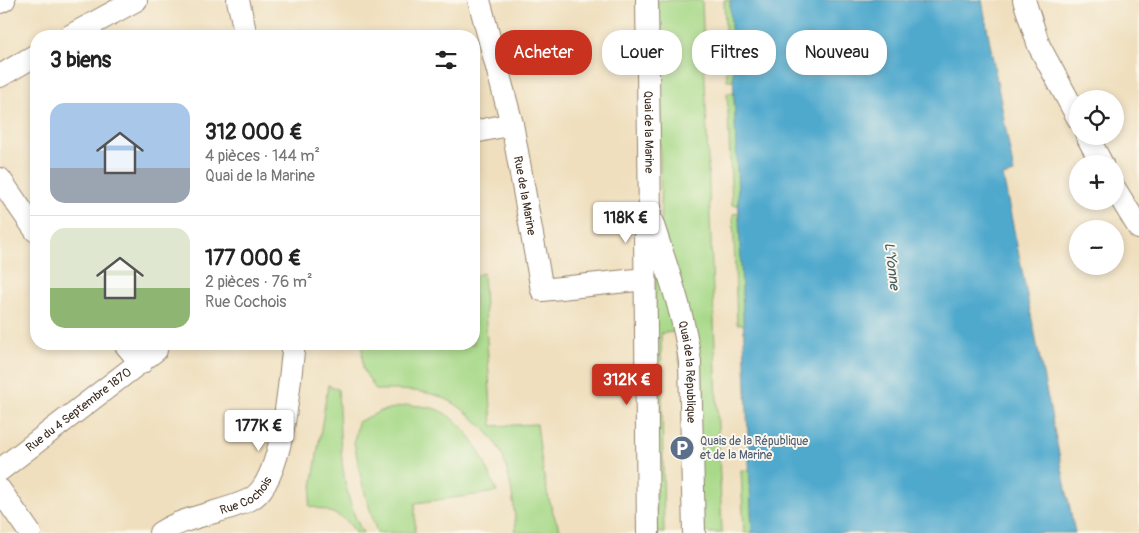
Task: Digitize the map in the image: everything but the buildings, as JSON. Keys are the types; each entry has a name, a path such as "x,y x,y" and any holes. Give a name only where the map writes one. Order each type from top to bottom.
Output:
{"street":[{"path":"0,2 4,0"},
{"path":"81,30 136,0"},
{"path":"238,0 245,30"},
{"name":"Rue de la Marine","path":"479,0 512,124 542,290 646,279"},
{"name":"Quai de la Marine","path":"648,0 650,216 645,231 648,533"},
{"path":"1024,0 1039,46 1069,101"},
{"path":"0,76 30,58"},
{"path":"480,131 512,124"},
{"path":"0,179 30,222"},
{"path":"1124,203 1139,228"},
{"name":"Quai de la République","path":"650,216 682,312 688,344 694,533"},
{"name":"Rue du 4 Septembre 1870","path":"0,470 148,357 136,350"},
{"name":"Rue Cochois","path":"167,528 250,500 265,487 277,459 293,350"},
{"path":"0,490 30,533"}],"green space":[{"path":"658,0 702,0 703,30 692,30 692,75 705,75 722,533 704,533 661,227 659,75 682,75 682,30 658,30"},
{"path":"724,0 730,0 732,30 725,30"},
{"path":"727,75 734,75 734,80 727,80"},
{"path":"727,93 734,93 739,205 732,205"},
{"path":"739,213 744,324 737,324 733,214"},
{"path":"483,273 492,426 537,424 547,494 562,533 516,533 512,495 500,449 488,433 463,410 440,396 412,391 376,390 363,369 362,350 480,350 480,274"},
{"path":"655,274 657,274 676,332 661,333 664,533 656,533"},
{"path":"328,385 338,389 342,462 345,481 355,516 363,533 355,533 347,522 335,514 309,506"},
{"path":"408,405 436,409 458,423 481,455 497,492 415,503 415,533 377,533 362,483 354,442 358,422 381,411"},
{"path":"741,470 750,470 752,533 744,533"}],"water":[{"name":"L'Yonne","path":"730,0 982,0 1014,173 1003,176 1075,533 752,533 733,75 776,75 776,30 731,30"}],"place":[{"name":"Quais de la République et de la Marine","path":"682,448"}]}
